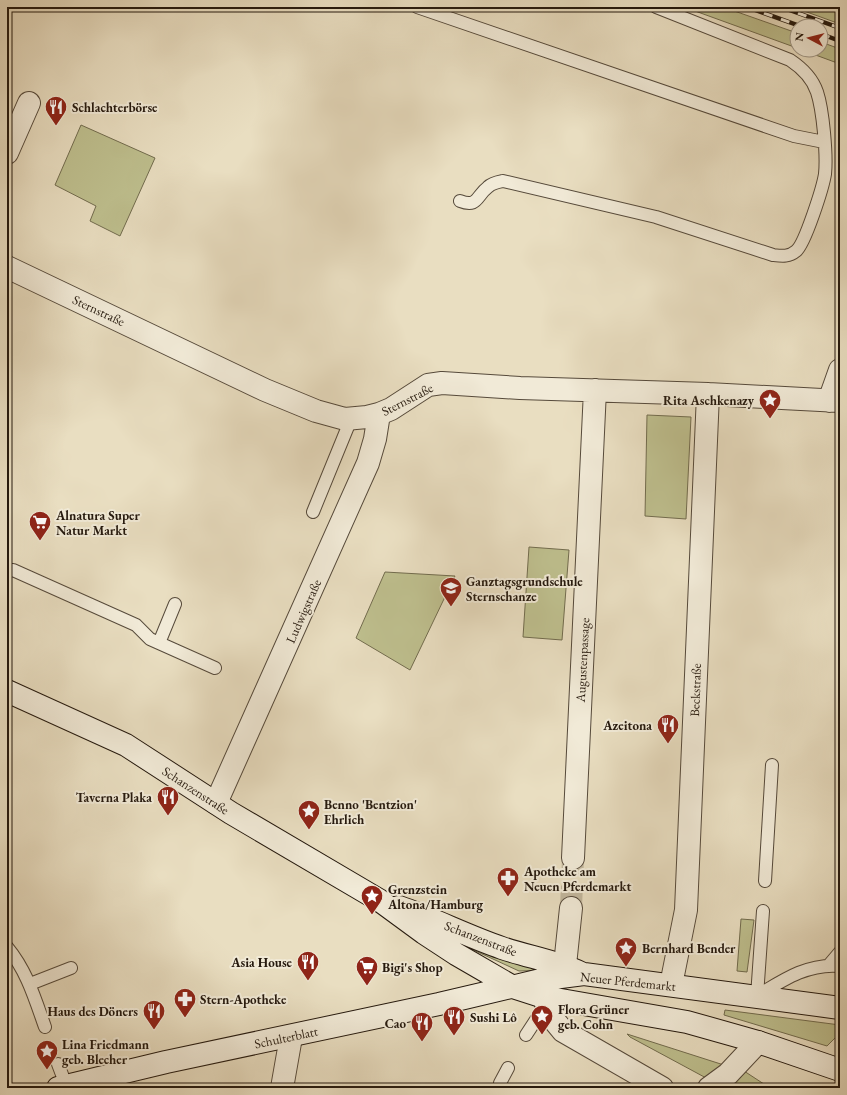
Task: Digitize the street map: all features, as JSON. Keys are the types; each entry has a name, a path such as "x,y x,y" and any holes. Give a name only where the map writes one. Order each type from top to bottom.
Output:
{"street":[{"path":"7,153 29,103"},
{"name":"Sternstraße","path":"7,268 265,390 333,417 351,419 378,414 391,409 428,385 434,384 708,394 834,401"},
{"path":"834,401 840,370"},
{"name":"Augustenpassage","path":"573,858 595,390"},
{"name":"Beckstraße","path":"671,985 686,910 708,394"},
{"name":"Ludwigstraße","path":"216,803 262,689 368,463 375,439 378,414"},
{"name":"Schanzenstraße","path":"7,691 126,745 216,803 379,900 456,954 514,987"},
{"name":"Schanzenstraße","path":"379,900 431,918 496,946 575,970"},
{"path":"571,908 575,970"},
{"name":"Neuer Pferdemarkt","path":"514,987 575,970 671,985 840,1008"},
{"name":"Neuer Pferdemarkt","path":"514,987 545,1001 687,1022 758,1042 840,1070"},
{"name":"Schulterblatt","path":"62,1087 166,1062 291,1037 514,987"},
{"path":"545,1001 552,1019 563,1031 662,1088"},
{"path":"282,1088 291,1037"},
{"path":"709,1088 728,1074 758,1042"}],"lane":[{"path":"417,7 794,136 824,142"},
{"path":"460,201 470,204 475,202 488,186 503,181 656,217 773,254 787,256 798,250 803,242 822,189 825,174 824,142 817,92 811,79 801,68 790,60 656,7"},
{"path":"313,512 351,419"},
{"path":"7,571 13,570 136,625 150,639 215,668"},
{"path":"158,643 175,604"},
{"path":"765,881 772,765"},
{"path":"757,996 763,911"},
{"path":"7,947 22,967 30,984 45,1027"},
{"path":"757,996 794,974 812,967 835,966 840,952"},
{"path":"30,984 71,968"},
{"path":"526,1035 545,1001"},
{"path":"58,1064 62,1087"},
{"path":"500,1088 500,1083 508,1068"}],"green space":[{"path":"684,7 723,7 789,30 789,45"},
{"path":"793,7 840,7 840,24 829,20 829,18 823,18"},
{"path":"829,45 840,49 840,64 824,58 829,58"},
{"path":"81,125 155,158 120,236 90,221 96,206 55,185"},
{"path":"647,415 691,417 686,519 645,516"},
{"path":"529,547 569,550 562,640 523,637"},
{"path":"385,572 455,576 410,670 356,638"},
{"path":"741,919 754,920 747,972 737,971"},
{"path":"468,945 548,970 519,971 469,948"},
{"path":"725,1010 840,1025 840,1033 827,1046 724,1015"},
{"path":"627,1034 727,1066 708,1079"},
{"path":"744,1071 770,1088 726,1088"}],"tunnel":[{"path":"571,908 573,858"}],"railway":[{"path":"747,7 789,22"},
{"path":"781,7 840,28"},
{"path":"829,37 840,41"}],"place":[{"name":"Schlachterbörse","path":"56,126"},
{"name":"Rita Aschkenazy","path":"770,420"},
{"name":"Alnatura Super Natur Markt","path":"40,542"},
{"name":"Ganztagsgrundschule Sternschanze","path":"451,608"},
{"name":"Azeitona","path":"668,744"},
{"name":"Taverna Plaka","path":"168,816"},
{"name":"Benno 'Bentzion' Ehrlich","path":"309,830"},
{"name":"Apotheke am Neuen Pferdemarkt","path":"508,898"},
{"name":"Grenzstein Altona/Hamburg","path":"372,916"},
{"name":"Bernhard Bender","path":"626,968"},
{"name":"Asia House","path":"308,982"},
{"name":"Bigi's Shop","path":"367,986"},
{"name":"Stern-Apotheke","path":"185,1018"},
{"name":"Haus des Döners","path":"154,1030"},
{"name":"Sushi Lô","path":"454,1036"},
{"name":"Flora Grüner geb. Cohn","path":"542,1036"},
{"name":"Cao","path":"422,1042"},
{"name":"Lina Friedmann geb. Blecher","path":"47,1070"}]}
